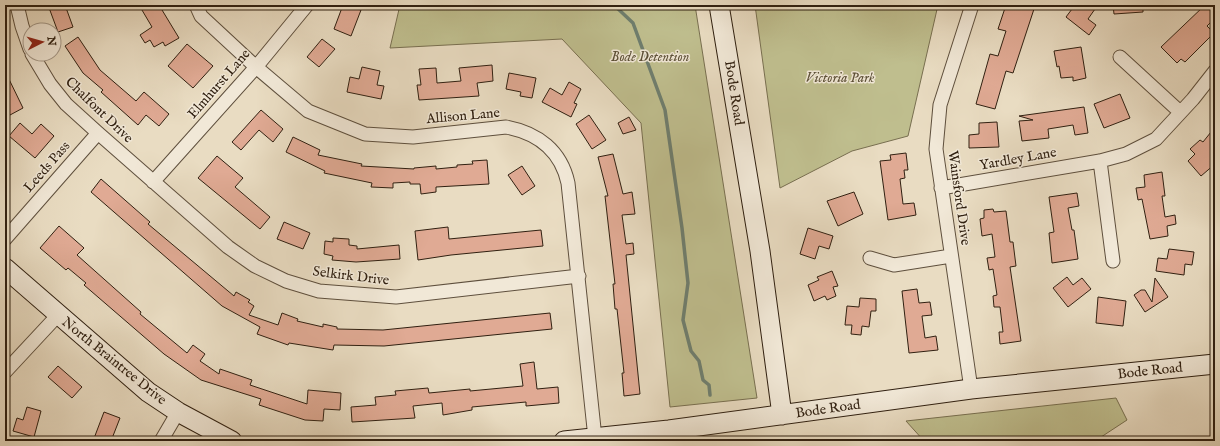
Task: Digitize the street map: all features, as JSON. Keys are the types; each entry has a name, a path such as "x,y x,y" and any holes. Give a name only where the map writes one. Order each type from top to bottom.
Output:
{"street":[{"path":"17,5 22,22"},
{"name":"Allison Lane","path":"196,5 201,16 256,67 308,111 365,134 413,137 506,127 521,130 535,136 548,145 558,157 566,174 571,200 595,438"},
{"name":"Elmhurst Lane","path":"153,182 256,67 307,5"},
{"name":"Bode Road","path":"719,5 760,251 782,415 972,389 1215,364"},
{"name":"Wainsford Drive","path":"972,5 940,106 936,149 972,389"},
{"path":"1120,57 1180,112"},
{"name":"Chalfont Drive","path":"37,62 50,84 66,104 153,182"},
{"name":"Yardley Lane","path":"941,188 1100,161 1126,154 1156,139 1215,71"},
{"name":"Leeds Pass","path":"5,239 98,133"},
{"path":"1100,161 1113,261"},
{"name":"Selkirk Drive","path":"153,182 228,247 255,266 286,280 319,290 396,297 579,276"},
{"name":"Wainsford Drive","path":"870,258 894,265 951,256"},
{"name":"North Braintree Drive","path":"5,268 58,316 148,392 178,412 232,441"},
{"path":"5,372 58,316"},
{"path":"161,441 178,412"},
{"path":"564,441 595,438 669,436 782,415"}],"green space":[{"name":"Bode Detention","path":"400,5 695,5 757,398 670,407 641,123 562,39 390,48"},
{"name":"Victoria Park","path":"755,5 938,5 908,136 852,151 780,188"},
{"path":"1116,398 1127,420 1095,441 924,441 906,421"}],"building":[{"path":"48,5 65,5 73,27 62,31 62,22 54,22"},
{"path":"139,5 159,5 179,38 165,46 163,42 154,47 150,40 145,43 140,35 152,27"},
{"path":"343,5 361,10 351,36 334,29"},
{"path":"1006,5 1017,5 1034,9 1013,73 1006,71 995,109 976,104 990,54 998,56 1006,31 998,29"},
{"path":"1075,5 1090,5 1095,9 1088,19 1096,25 1089,35 1066,17"},
{"path":"1113,5 1143,5 1143,12 1114,14"},
{"path":"1205,5 1215,14 1215,18 1207,26 1214,33 1185,62 1181,59 1177,63 1161,47"},
{"path":"78,37 100,70 136,101 144,92 169,114 159,126 146,115 138,125 101,92 103,90 83,73 65,46"},
{"path":"322,39 335,49 319,67 307,57"},
{"path":"187,44 213,66 193,88 168,66"},
{"path":"1081,47 1086,78 1073,81 1073,77 1061,78 1054,51"},
{"path":"492,65 493,81 477,83 479,96 419,100 417,85 421,85 419,69 436,68 437,83 461,81 459,68"},
{"path":"362,67 380,71 377,85 384,86 381,99 347,92 350,77 359,79"},
{"path":"5,71 23,108 10,115 5,105"},
{"path":"509,73 536,78 532,98 520,96 521,92 506,89"},
{"path":"569,82 581,89 574,103 577,104 571,117 542,102 550,88 562,95"},
{"path":"1120,94 1130,118 1104,128 1094,104"},
{"path":"1084,107 1088,133 1075,135 1073,125 1048,129 1049,138 1022,141 1019,121 1033,120 1019,116"},
{"path":"261,110 283,129 273,142 259,130 241,150 232,142"},
{"path":"589,115 606,140 592,149 576,124"},
{"path":"629,117 636,130 623,134 618,123"},
{"path":"997,122 999,147 969,148 969,135 979,134 979,123"},
{"path":"20,123 32,134 41,124 54,136 35,158 9,136"},
{"path":"1215,127 1215,164 1201,176 1188,161 1195,154 1190,149 1200,140 1203,142"},
{"path":"293,137 320,150 318,155 362,164 361,166 414,169 436,166 436,169 457,167 457,165 473,164 472,161 487,160 489,184 436,187 436,192 421,194 420,184 410,184 410,182 393,183 393,188 371,187 372,183 324,173 325,171 286,152"},
{"path":"906,153 908,170 904,170 905,178 900,179 903,204 914,203 916,215 888,220 880,161 891,160 890,155"},
{"path":"613,154 623,194 632,192 635,214 622,215 626,244 633,243 634,254 626,255 640,394 624,396 622,373 624,373 617,309 615,309 613,284 615,284 605,196 608,196 598,157"},
{"path":"217,156 243,178 235,187 270,217 260,229 198,178"},
{"path":"522,166 535,186 522,195 508,175"},
{"path":"1162,172 1165,196 1162,196 1165,217 1175,215 1176,224 1167,226 1168,236 1150,239 1142,199 1138,200 1136,188 1145,187 1144,175"},
{"path":"101,179 150,222 148,224 234,296 236,292 250,300 248,302 254,306 249,315 278,325 282,313 298,319 297,321 323,327 323,324 337,327 337,329 383,330 550,313 552,329 384,346 334,345 333,350 289,343 288,345 257,334 260,327 222,306 91,192"},
{"path":"854,192 863,214 838,226 827,201"},
{"path":"1077,193 1079,206 1068,208 1072,230 1074,230 1078,259 1052,263 1049,233 1054,232 1049,197"},
{"path":"993,209 994,212 1006,211 1010,242 1013,242 1016,266 1010,267 1021,341 1000,344 999,332 1003,332 1000,307 994,307 993,296 997,295 993,269 989,270 987,258 995,257 992,234 982,236 980,219 984,218 984,210"},
{"path":"284,222 310,233 303,249 277,239"},
{"path":"59,226 84,248 77,255 141,312 140,314 187,353 193,345 205,354 200,361 219,374 220,369 252,380 250,385 307,404 308,390 341,393 340,410 324,409 323,421 305,420 259,405 261,399 201,380 164,354 84,285 86,283 68,268 66,270 40,248"},
{"path":"448,227 449,239 541,230 543,246 451,255 418,260 415,231"},
{"path":"808,228 833,236 829,249 819,246 815,259 800,254"},
{"path":"333,238 349,239 349,245 357,246 357,249 399,245 400,259 356,262 332,260 333,256 324,254 325,241 333,242"},
{"path":"1169,249 1194,252 1192,265 1185,264 1184,275 1156,271 1158,258 1167,259"},
{"path":"832,271 838,286 833,287 836,296 827,300 825,296 814,301 808,285 819,280 817,277"},
{"path":"1067,277 1073,285 1082,278 1091,289 1068,307 1053,288"},
{"path":"1155,278 1168,297 1145,312 1134,295 1141,290 1145,290 1152,302"},
{"path":"917,289 919,303 930,302 932,315 922,316 925,338 936,336 938,350 909,353 902,291"},
{"path":"1098,297 1126,301 1123,326 1096,323"},
{"path":"860,298 876,299 876,311 871,311 869,327 862,326 861,335 851,334 852,325 845,325 847,306 859,307"},
{"path":"534,362 537,389 558,387 559,403 526,406 526,402 472,407 472,410 443,415 442,403 413,406 415,418 352,422 351,407 376,405 375,397 396,395 395,391 428,388 429,393 523,386 520,364"},
{"path":"58,366 82,387 72,398 48,377"},
{"path":"27,407 41,411 34,437 13,431 17,418 23,420"},
{"path":"104,412 120,418 111,441 93,441"}],"waterway":[{"path":"614,5 633,23 665,110 682,228 688,283 683,320 691,351 699,361 703,380 709,385 710,395"}]}
